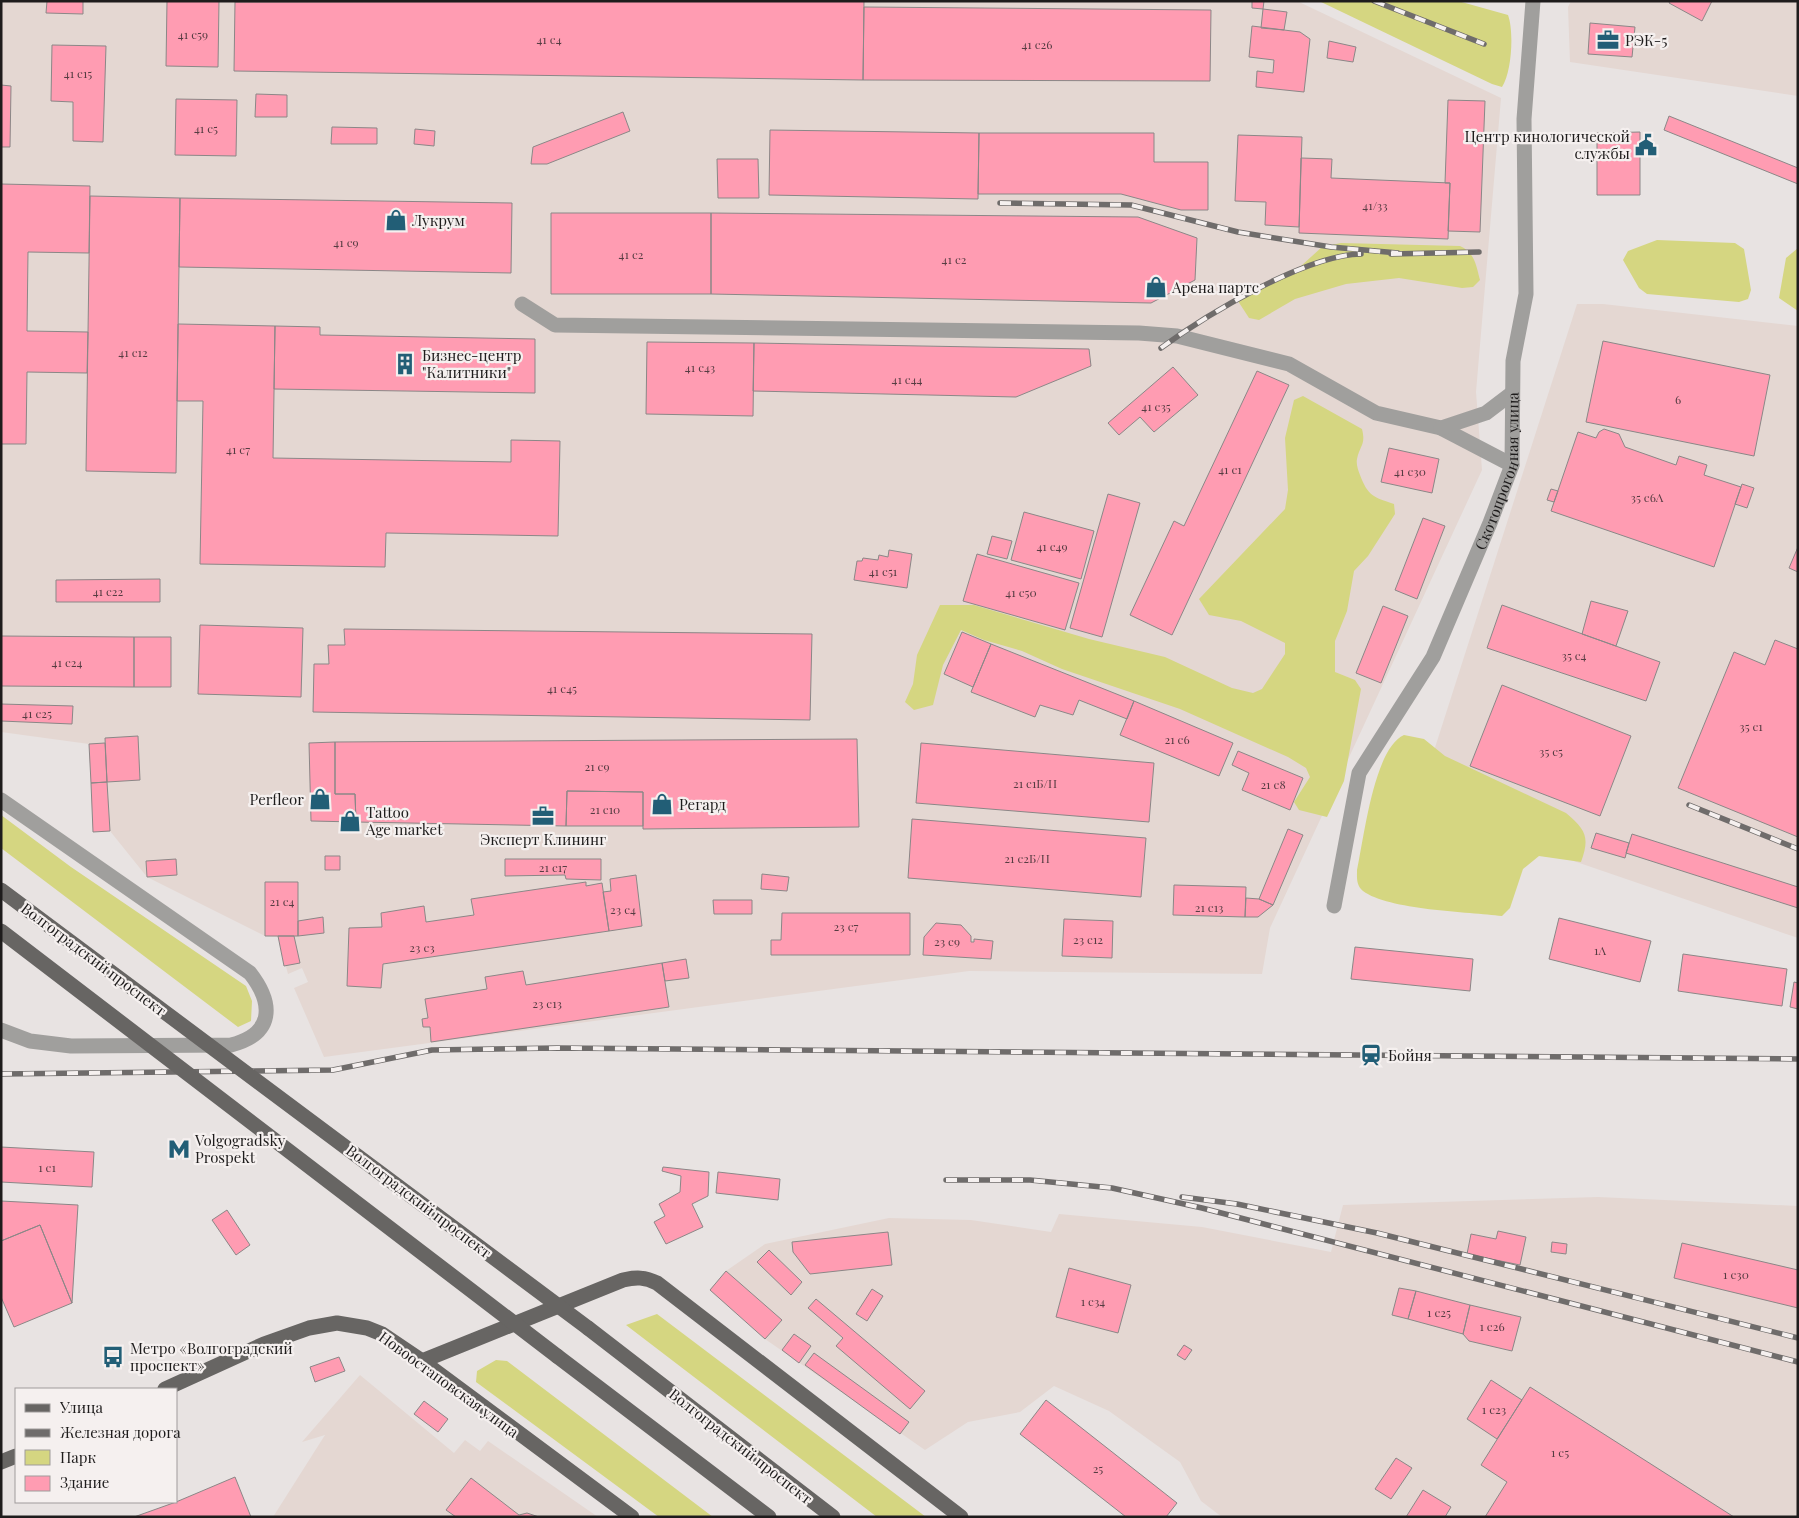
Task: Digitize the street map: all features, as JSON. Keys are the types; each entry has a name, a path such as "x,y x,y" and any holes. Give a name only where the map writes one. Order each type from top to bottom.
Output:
{"main road":[{"name":"Волгоградский проспект","path":"1,890 588,1328 833,1517"},
{"path":"1,931 769,1517"},
{"path":"422,1361 623,1280 649,1279 657,1283 961,1517"},
{"name":"Новоостаповская улица","path":"167,1388 264,1344 328,1323 350,1324 382,1334 422,1361 632,1517"},
{"path":"1,1462 15,1456"}],"street":[{"name":"Скотопрогонная улица","path":"1334,906 1359,773 1433,657 1490,523 1512,465 1511,394 1513,361 1526,294 1524,119 1532,1"},
{"path":"522,304 555,325 1120,333 1177,336 1289,364 1376,413 1441,428 1512,465"},
{"path":"1441,428 1486,413 1511,394"},
{"path":"1,800 250,973 261,987 266,1000 262,1026 255,1036 231,1045 71,1046 30,1041 1,1030"}],"shaded area":[{"path":"1,1 1297,1 1501,98 1476,392 1482,470 1270,928 1262,974 969,971 324,1057 294,988 308,982 302,968 288,974 278,937 265,936 147,877 110,831 93,832 89,744 1,732"},
{"path":"1571,1 1798,1 1798,96 1570,62 1568,7"},
{"path":"1577,304 1603,304 1798,326 1798,938 1416,807"},
{"path":"1598,1197 1798,1206 1798,1517 1222,1517 1201,1501 1180,1462 1109,1411 1054,1386 1020,1412 968,1422 925,1450 765,1339 710,1290 726,1271 765,1244 889,1218 971,1220 1051,1232 1059,1214 1202,1227 1331,1252 1343,1205"},
{"path":"360,1375 454,1453 465,1440 480,1451 488,1441 598,1517 273,1517 325,1435 302,1442"}],"green space":[{"path":"1319,1 1458,1 1508,15 1511,31 1511,51 1508,72 1502,87 1492,84"},
{"path":"1657,240 1735,243 1744,249 1751,290 1748,299 1739,302 1647,294 1639,288 1623,260 1628,251"},
{"path":"1341,243 1460,246 1472,256 1480,280 1473,287 1462,288 1399,278 1346,284 1295,299 1259,320 1249,318 1238,301 1244,292 1291,275 1322,247"},
{"path":"1798,248 1798,311 1779,298 1786,258"},
{"path":"1303,396 1362,429 1363,442 1357,461 1360,475 1372,495 1394,504 1395,514 1368,556 1354,571 1347,611 1335,641 1335,672 1355,680 1361,689 1344,781 1327,817 1299,810 1294,802 1310,777 1306,768 1288,757 1180,709 1062,669 1022,651 984,640 961,630 943,665 933,705 914,710 905,702 913,684 917,655 940,605 974,605 1089,639 1165,657 1232,688 1253,693 1262,689 1285,654 1285,643 1241,621 1209,615 1199,599 1285,509 1288,490 1285,438 1294,400"},
{"path":"1404,735 1424,739 1445,756 1566,813 1578,824 1584,835 1585,846 1581,862 1539,856 1523,869 1510,908 1502,916 1409,906 1375,897 1363,891 1358,884 1357,870 1372,795 1385,757 1394,743"},
{"path":"1,815 71,867 246,986 252,1001 251,1021 238,1027 1,848"},
{"path":"657,1314 926,1517 877,1517 626,1325"},
{"path":"496,1360 507,1361 713,1517 659,1517 476,1382 477,1371"}],"building":[{"path":"47,1 83,1 83,14 46,13"},
{"path":"167,1 219,1 218,67 166,66"},
{"path":"864,1 863,80 234,71 235,2"},
{"path":"1252,1 1264,1 1263,9 1252,8"},
{"path":"1670,1 1712,1 1702,21 1669,3"},
{"path":"864,7 1211,10 1210,81 863,80"},
{"path":"1263,9 1287,12 1284,30 1261,28"},
{"path":"1590,23 1635,27 1632,57 1588,54"},
{"path":"1252,26 1300,32 1310,39 1304,92 1256,87 1257,71 1273,73 1274,60 1249,57"},
{"path":"1329,41 1356,47 1353,62 1327,58"},
{"path":"52,45 106,46 103,142 73,141 73,102 51,101"},
{"path":"1,85 11,86 10,147 1,147"},
{"path":"256,94 287,95 287,117 255,117"},
{"path":"176,99 237,100 236,156 175,155"},
{"path":"1448,100 1485,101 1480,232 1448,231 1450,183 1445,183"},
{"path":"623,112 630,131 547,164 531,164 533,147"},
{"path":"1669,116 1798,168 1798,184 1664,130"},
{"path":"332,127 377,128 377,144 331,144"},
{"path":"415,129 435,131 434,146 414,144"},
{"path":"770,130 979,133 978,199 769,195"},
{"path":"1640,132 1640,195 1597,195 1597,133"},
{"path":"979,133 1154,133 1154,162 1208,162 1208,210 1181,210 1121,194 978,194"},
{"path":"1238,135 1302,137 1299,227 1265,225 1266,202 1235,201"},
{"path":"1301,158 1332,159 1331,178 1450,183 1448,239 1299,233"},
{"path":"717,159 758,159 759,198 718,198"},
{"path":"1,184 90,186 89,253 28,252 27,331 88,332 87,373 27,372 26,444 1,444"},
{"path":"90,196 180,198 176,473 86,471"},
{"path":"180,198 512,203 511,273 179,267"},
{"path":"551,213 711,213 711,294 551,294"},
{"path":"711,213 1138,217 1197,238 1195,280 1151,303 711,294"},
{"path":"178,324 275,326 273,458 511,462 511,440 560,441 558,536 386,533 385,567 200,564 203,401 177,401"},
{"name":"Бизнес-центр \"Калитники\"","path":"275,326 320,327 320,335 535,339 535,393 274,389"},
{"path":"1603,341 1770,375 1754,456 1586,422"},
{"path":"647,342 754,343 753,416 646,414"},
{"path":"754,343 1089,349 1091,366 1016,397 753,391"},
{"path":"1173,367 1198,395 1154,432 1140,417 1119,435 1108,423"},
{"path":"1257,371 1289,385 1172,635 1130,615 1174,521 1184,526"},
{"path":"1604,429 1619,434 1625,447 1676,465 1679,456 1707,465 1704,475 1741,487 1714,567 1551,511 1578,432 1596,438 1599,432"},
{"path":"1389,448 1439,459 1432,493 1381,482"},
{"path":"1742,484 1754,488 1747,508 1735,504"},
{"path":"1551,489 1558,491 1554,502 1547,500"},
{"path":"1108,494 1140,503 1102,637 1070,628"},
{"path":"1024,512 1094,531 1081,579 1011,560"},
{"path":"1423,518 1445,526 1417,599 1395,590"},
{"path":"992,536 1012,541 1007,559 987,554"},
{"path":"1798,547 1798,572 1789,568"},
{"path":"889,550 912,554 907,588 854,580 857,561 862,561 863,558 878,560 879,555 888,557"},
{"path":"977,554 1079,583 1065,630 963,601"},
{"path":"160,579 160,602 56,602 56,580"},
{"path":"1591,601 1628,611 1616,646 1582,634"},
{"path":"1502,605 1660,662 1646,701 1487,648"},
{"path":"1383,606 1408,616 1381,683 1356,673"},
{"path":"200,625 303,628 301,697 198,694"},
{"path":"344,629 812,634 810,720 313,712 314,664 329,664 328,645 345,645"},
{"path":"962,632 991,644 973,687 944,674"},
{"path":"1,636 134,637 134,687 1,686"},
{"path":"134,637 171,637 171,687 134,687"},
{"path":"1775,640 1798,649 1798,837 1678,788 1734,652 1765,665"},
{"path":"991,644 1134,701 1127,719 1079,700 1073,715 1040,705 1035,717 971,692"},
{"path":"1502,685 1631,736 1600,816 1470,766"},
{"path":"1134,701 1233,743 1219,776 1120,735"},
{"path":"1,704 73,706 72,724 1,721"},
{"path":"138,736 140,780 107,782 105,738"},
{"path":"857,739 859,827 643,829 643,792 567,791 566,826 356,822 355,794 335,794 335,742"},
{"path":"335,742 335,794 355,794 356,822 311,821 309,743"},
{"path":"105,743 107,782 91,783 89,744"},
{"path":"921,743 1154,763 1149,822 916,803"},
{"path":"1238,751 1303,778 1290,810 1242,790 1249,773 1232,765"},
{"path":"107,782 110,831 93,832 91,783"},
{"path":"567,791 643,792 643,826 566,826"},
{"path":"912,819 1146,838 1141,897 908,878"},
{"path":"1288,829 1303,835 1273,905 1259,899"},
{"path":"1596,833 1629,843 1625,858 1591,848"},
{"path":"1632,834 1798,887 1798,908 1626,853"},
{"path":"325,856 340,856 340,870 325,870"},
{"path":"176,859 177,875 147,877 146,861"},
{"path":"505,859 601,859 601,880 566,879 565,875 505,876"},
{"path":"762,874 789,877 787,891 761,889"},
{"path":"636,875 642,926 609,931 603,892 611,891 610,879"},
{"path":"265,882 298,882 298,936 265,936"},
{"path":"586,882 586,886 602,883 609,931 383,964 381,988 347,986 349,928 382,927 381,913 424,906 426,922 474,915 471,899"},
{"path":"1174,885 1246,887 1245,917 1173,915"},
{"path":"1246,898 1259,899 1273,905 1258,917 1245,917"},
{"path":"713,900 752,900 752,914 714,914"},
{"path":"782,913 910,913 910,955 771,955 771,940 781,940"},
{"path":"323,917 324,933 298,936 298,921"},
{"path":"1559,918 1651,941 1640,982 1549,959"},
{"path":"1064,919 1113,921 1112,958 1062,956"},
{"path":"936,923 961,925 971,936 971,942 974,942 974,939 993,941 991,959 923,955 924,937"},
{"path":"278,936 294,936 300,963 284,966"},
{"path":"1355,947 1473,959 1470,991 1351,979"},
{"path":"1683,954 1787,969 1782,1006 1678,991"},
{"path":"686,959 689,978 665,981 662,963"},
{"path":"662,963 669,1007 431,1042 430,1027 423,1027 422,1019 428,1018 425,999 487,989 485,977 523,971 526,985"},
{"path":"1794,982 1798,983 1798,1009 1790,1007"},
{"path":"1,1147 94,1152 92,1187 1,1182"},
{"path":"663,1167 709,1172 708,1196 692,1204 703,1227 666,1244 654,1222 665,1216 659,1204 680,1192 681,1176 662,1171"},
{"path":"718,1172 780,1179 778,1200 716,1193"},
{"path":"1,1201 78,1205 72,1303 40,1225 1,1241"},
{"path":"227,1210 250,1245 236,1255 212,1220"},
{"path":"40,1225 72,1303 14,1327 1,1297 1,1241"},
{"path":"1498,1231 1526,1237 1520,1265 1467,1254 1471,1234 1496,1239"},
{"path":"888,1232 892,1265 810,1274 793,1252 792,1242"},
{"path":"1552,1242 1567,1244 1566,1254 1551,1252"},
{"path":"1682,1243 1798,1270 1798,1308 1674,1278"},
{"path":"769,1250 802,1282 791,1295 757,1262"},
{"path":"1069,1268 1131,1285 1118,1333 1056,1317"},
{"path":"726,1271 782,1320 765,1339 710,1290"},
{"path":"1399,1288 1416,1291 1408,1319 1392,1315"},
{"path":"872,1289 883,1296 867,1321 856,1314"},
{"path":"1416,1291 1470,1305 1463,1334 1408,1319"},
{"path":"816,1299 925,1391 910,1409 836,1346 843,1338 808,1308"},
{"path":"1470,1305 1521,1317 1512,1351 1469,1341 1463,1334"},
{"path":"794,1334 811,1346 799,1363 782,1350"},
{"path":"1184,1345 1192,1350 1185,1360 1177,1355"},
{"path":"814,1353 909,1422 900,1434 805,1365"},
{"path":"339,1357 345,1371 315,1382 310,1367"},
{"path":"1491,1380 1522,1400 1497,1439 1467,1419"},
{"path":"1530,1387 1734,1517 1485,1517 1507,1482 1481,1465"},
{"path":"1046,1400 1177,1503 1166,1517 1126,1517 1020,1434"},
{"path":"424,1401 448,1419 438,1432 414,1414"},
{"path":"1396,1458 1412,1468 1391,1499 1375,1489"},
{"path":"235,1477 251,1517 134,1517 178,1503 178,1501"},
{"path":"471,1478 519,1515 527,1513 539,1517 456,1517 446,1510"},
{"path":"1423,1490 1451,1507 1445,1517 1406,1517"}],"railway":[{"path":"1374,1 1484,44"},
{"path":"1000,203 1131,205 1238,232 1331,247 1398,253"},
{"path":"1391,254 1479,252"},
{"path":"1161,348 1229,304 1285,275 1312,264 1338,257 1361,254"},
{"path":"1689,805 1798,849"},
{"path":"1,1074 333,1070 432,1050 557,1048 1798,1059"},
{"path":"946,1180 1030,1180 1112,1188 1202,1208 1798,1362"},
{"path":"1182,1197 1237,1204 1377,1233 1798,1338"}],"place":[{"name":"РЭК-5","path":"1608,40"},
{"name":"Центр кинологической службы","path":"1646,145"},
{"name":"Лукрум","path":"396,220"},
{"name":"Арена партс","path":"1156,287"},
{"name":"Бизнес-центр \"Калитники\"","path":"405,364"},
{"name":"Perfleor","path":"320,799"},
{"name":"Регард","path":"662,804"},
{"name":"Эксперт Клининг","path":"543,816"},
{"name":"Tattoo Age market","path":"350,821"},
{"name":"Бойня","path":"1371,1055"},
{"name":"Volgogradsky Prospekt","path":"179,1149"},
{"name":"Метро «Волгоградский проспект»","path":"113,1357"}]}
